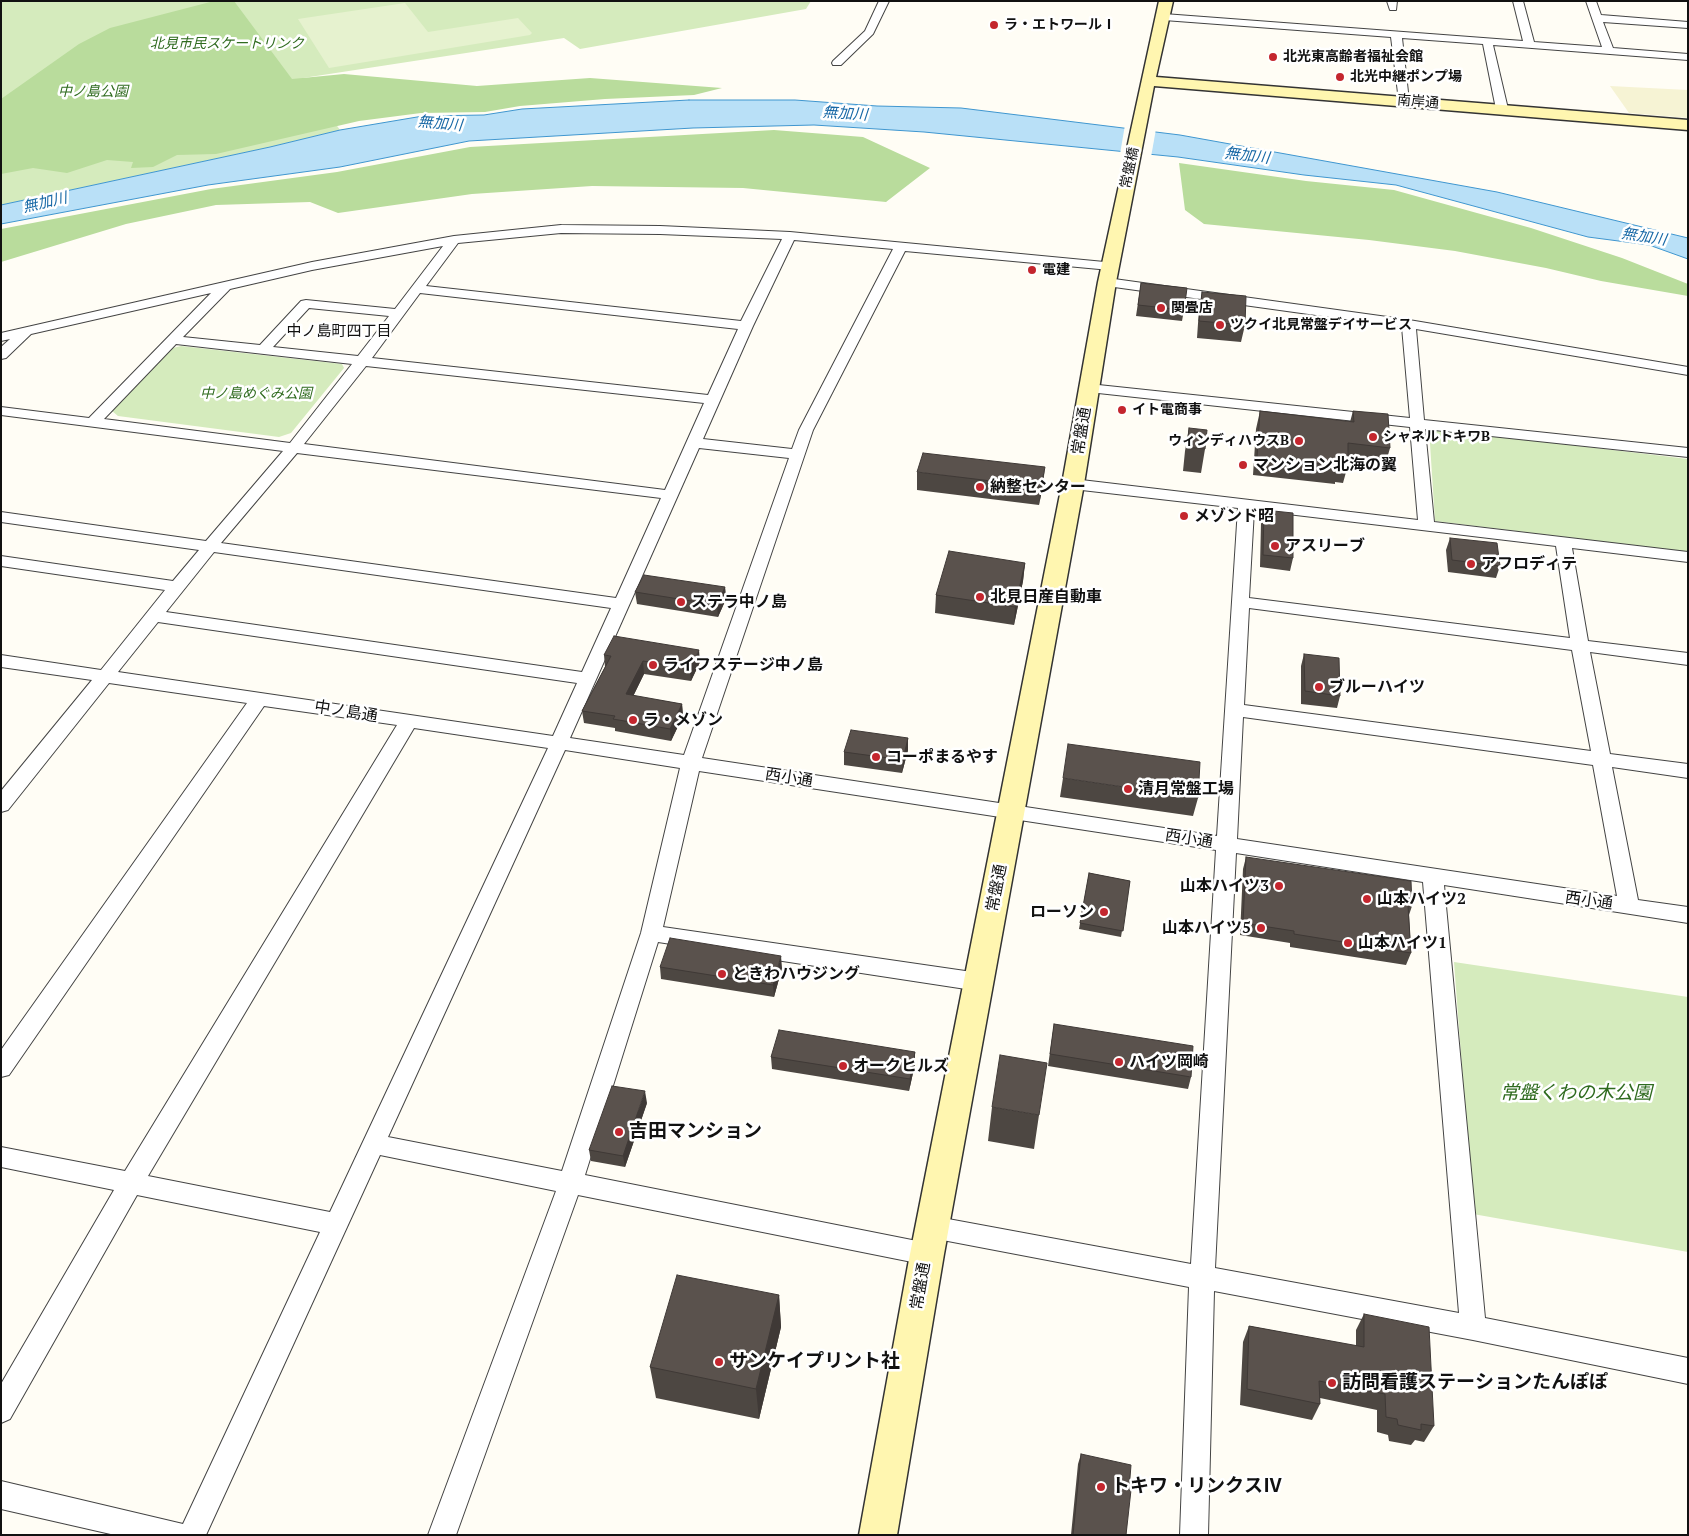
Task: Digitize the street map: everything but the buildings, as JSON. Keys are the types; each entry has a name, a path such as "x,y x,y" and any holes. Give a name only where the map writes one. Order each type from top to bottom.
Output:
{"main road":[{"path":"1146,87 1164,17 1166,1"},
{"name":"南岸通","path":"1146,87 1404,101 1688,125"},
{"name":"常盤橋","path":"1111,263 1146,87"},
{"name":"常盤通","path":"878,1535 926,1254 1012,813 1073,484 1111,263"}],"street":[{"path":"837,63 869,32 884,1"},
{"path":"1518,1 1529,44"},
{"path":"1591,1 1608,50"},
{"path":"1164,17 1688,57"},
{"path":"1596,18 1688,25"},
{"path":"1396,34 1404,101"},
{"path":"1488,41 1502,109"},
{"path":"1,337 312,266 454,240 561,229 660,230 790,236 901,247 1111,263 1408,324 1687,372"},
{"path":"192,1535 559,743 746,326 790,236"},
{"path":"1,805 210,546 294,447 399,314 454,240"},
{"path":"442,1535 570,1184 651,933 691,763 806,430 901,247"},
{"path":"93,422 226,285"},
{"path":"418,289 746,326"},
{"path":"263,350 306,304 399,314"},
{"path":"1408,324 1426,525"},
{"path":"1,355 29,330"},
{"path":"173,340 713,400"},
{"path":"1089,388 1688,453"},
{"path":"1,411 671,495"},
{"path":"694,443 798,454"},
{"path":"1073,484 1688,557"},
{"path":"1194,1535 1202,1278 1246,504"},
{"path":"1,517 622,604"},
{"path":"1563,542 1580,646 1629,906"},
{"path":"1,561 177,587"},
{"path":"1241,602 1688,659"},
{"path":"154,616 588,679"},
{"name":"中ノ島通","path":"1,661 691,763"},
{"path":"1,1068 260,698"},
{"path":"1235,710 1688,772"},
{"path":"1,1410 131,1183 408,722"},
{"name":"西小通","path":"691,763 1688,915"},
{"path":"1433,877 1473,1328"},
{"path":"651,933 978,982"},
{"path":"374,1144 926,1254"},
{"path":"1,1157 337,1224"},
{"path":"932,1227 1473,1328 1688,1371"},
{"path":"1,1495 176,1535"}],"shaded area":[{"path":"1610,86 1688,90 1688,118 1629,113"}],"green space":[{"name":"中ノ島公園","path":"1,1 811,1 806,9 580,49 564,38 303,78 340,130 1,205"},
{"name":"中ノ島公園","path":"214,1 234,1 292,79 344,74 477,86 590,78 722,88 694,95 605,99 520,106 485,112 421,113 359,121 216,154 177,155 153,167 131,168 133,162 107,160 67,173 33,168 1,174 1,99 79,44 110,28"},
{"path":"405,3 428,32 518,18 532,33 530,35 329,68 298,19"},
{"path":"774,130 863,137 930,168 886,202 743,188 592,186 472,194 338,213 310,202 216,205 126,224 1,262 1,229 211,189 337,172 470,147"},
{"path":"1179,163 1306,181 1394,190 1531,228 1622,258 1688,284 1688,296 1601,281 1546,268 1455,251 1369,240 1204,224 1185,210"},
{"name":"中ノ島めぐみ公園","path":"181,346 342,364 344,368 291,433 279,437 118,416 112,411 173,348"},
{"path":"1429,428 1688,459 1688,552 1435,521"},
{"name":"常盤くわの木公園","path":"1454,962 1688,997 1688,1252 1473,1214"}],"water":[{"name":"無加川","path":"689,100 795,100 877,106 961,108 1180,135 1497,192 1688,238 1688,259 1649,245 1588,237 1396,185 1304,175 1178,157 924,132 814,125 693,128 469,141 340,167 208,185 1,224 1,205 340,130 423,116 484,115 522,109"}],"pier":[{"path":"1125,125 1156,129 1151,157 1120,154"}],"place":[{"name":"ラ・エトワールⅠ","path":"994,25"},
{"name":"北光東高齢者福祉会館","path":"1273,57"},
{"name":"北光中継ポンプ場","path":"1340,77"},
{"name":"電建","path":"1032,270"},
{"name":"関畳店","path":"1161,308"},
{"name":"ツクイ北見常盤デイサービス","path":"1220,325"},
{"name":"イト電商事","path":"1122,410"},
{"name":"シャネルトキワB","path":"1373,437"},
{"name":"ウィンディハウスB","path":"1299,441"},
{"name":"マンション北海の翼","path":"1243,465"},
{"name":"納整センター","path":"980,487"},
{"name":"メゾンド昭","path":"1184,516"},
{"name":"アスリーブ","path":"1275,546"},
{"name":"アフロディテ","path":"1471,564"},
{"name":"北見日産自動車","path":"980,597"},
{"name":"ステラ中ノ島","path":"681,602"},
{"name":"ライフステージ中ノ島","path":"653,665"},
{"name":"ブルーハイツ","path":"1319,687"},
{"name":"ラ・メゾン","path":"633,720"},
{"name":"コーポまるやす","path":"876,757"},
{"name":"清月常盤工場","path":"1128,789"},
{"name":"山本ハイツ3","path":"1279,886"},
{"name":"山本ハイツ2","path":"1367,899"},
{"name":"ローソン","path":"1104,912"},
{"name":"山本ハイツ5","path":"1261,928"},
{"name":"山本ハイツ1","path":"1348,943"},
{"name":"ときわハウジング","path":"722,974"},
{"name":"ハイツ岡崎","path":"1119,1062"},
{"name":"オークヒルズ","path":"843,1066"},
{"name":"吉田マンション","path":"619,1132"},
{"name":"サンケイプリント社","path":"719,1362"},
{"name":"訪問看護ステーションたんぽぽ","path":"1332,1383"},
{"name":"トキワ・リンクスⅣ","path":"1101,1487"}],"district":[{"name":"中ノ島町四丁目","path":"339,332"}],"park label":[{"name":"北見市民スケートリンク","path":"227,44"}]}
